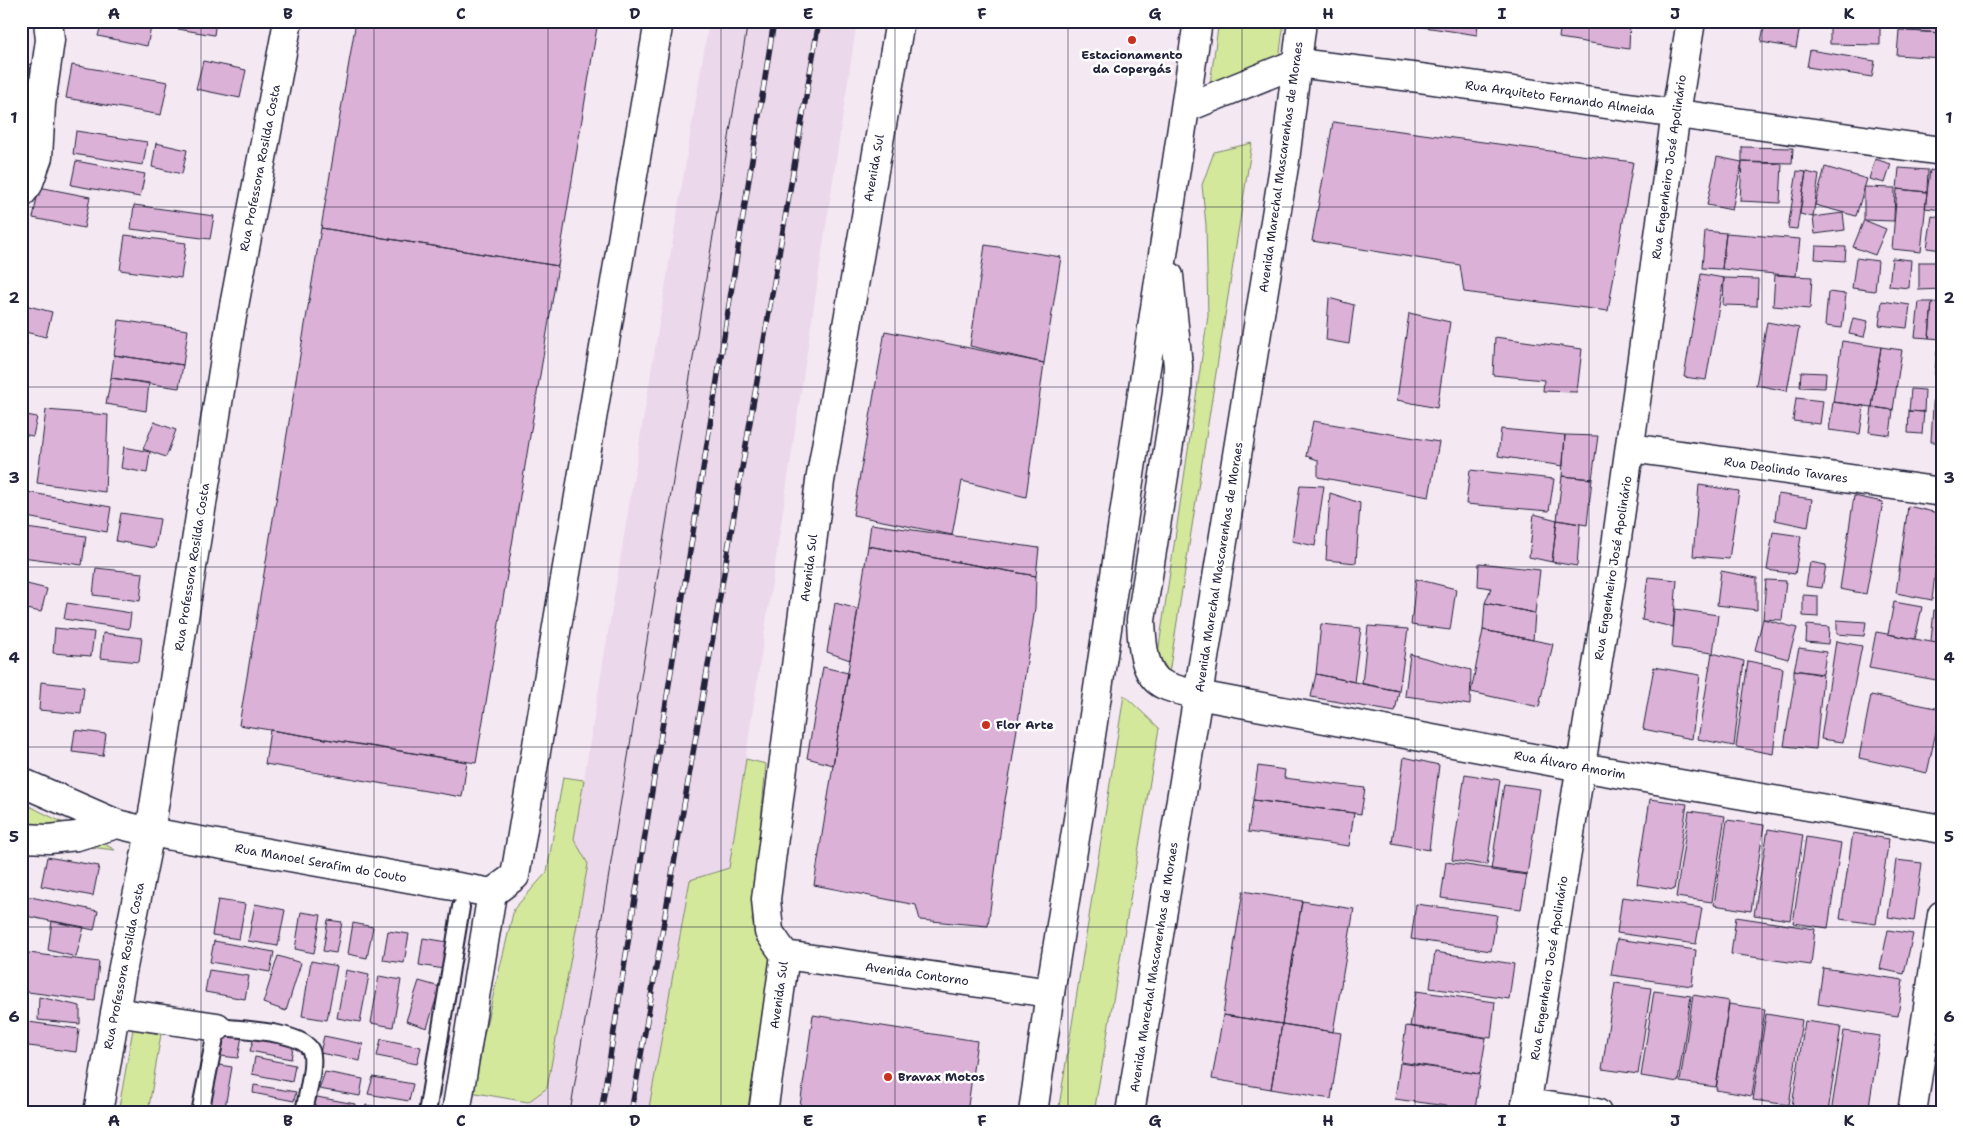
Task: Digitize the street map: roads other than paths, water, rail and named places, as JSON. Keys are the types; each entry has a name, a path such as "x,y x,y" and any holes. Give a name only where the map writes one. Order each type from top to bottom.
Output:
{"main road":[{"path":"21,194 28,186 38,157 40,104 50,40 48,21"},
{"name":"Rua Professora Rosilda Costa","path":"98,1113 115,1012 150,832 230,327 288,21"},
{"path":"456,1113 492,893 515,876 659,21"},
{"name":"Avenida Sul","path":"763,1113 785,955 769,932 766,899 820,481 900,21"},
{"path":"1034,1113 1050,993 1198,21"},
{"name":"Avenida Marechal Mascarenhas de Moraes","path":"1130,1113 1284,160 1302,21"},
{"name":"Rua Engenheiro José Apolinário","path":"1526,1108 1631,448 1676,114 1691,21"},
{"name":"Rua Arquiteto Fernando Almeida","path":"1186,108 1297,63 1942,152"},
{"name":"Rua Álvaro Amorim","path":"1165,236 1178,366 1177,393 1141,620 1143,653 1150,671 1162,684 1198,695 1581,767 1942,829"},
{"name":"Rua Deolindo Tavares","path":"1631,448 1942,492"},
{"path":"21,782 117,824 150,832"},
{"path":"21,838 49,839 77,836 117,824"},
{"name":"Rua Manoel Serafim do Couto","path":"150,832 492,893"},
{"path":"1912,1113 1942,915"},
{"name":"Avenida Contorno","path":"785,955 1050,993"},
{"path":"115,1012 217,1027"},
{"path":"1526,1108 1597,1113"}],"lane":[{"path":"427,1113 461,907"},
{"path":"200,1113 217,1027 287,1035 303,1041 311,1052 312,1066 304,1113"}],"tram line":[{"path":"570,1113 748,21"}],"railway":[{"path":"601,1113 774,21"},
{"path":"631,1113 819,21"}],"place":[{"name":"Estacionamento da Copergás","path":"1132,40"},
{"name":"Flor Arte","path":"986,725"},
{"name":"Bravax Motos","path":"888,1077"}]}
